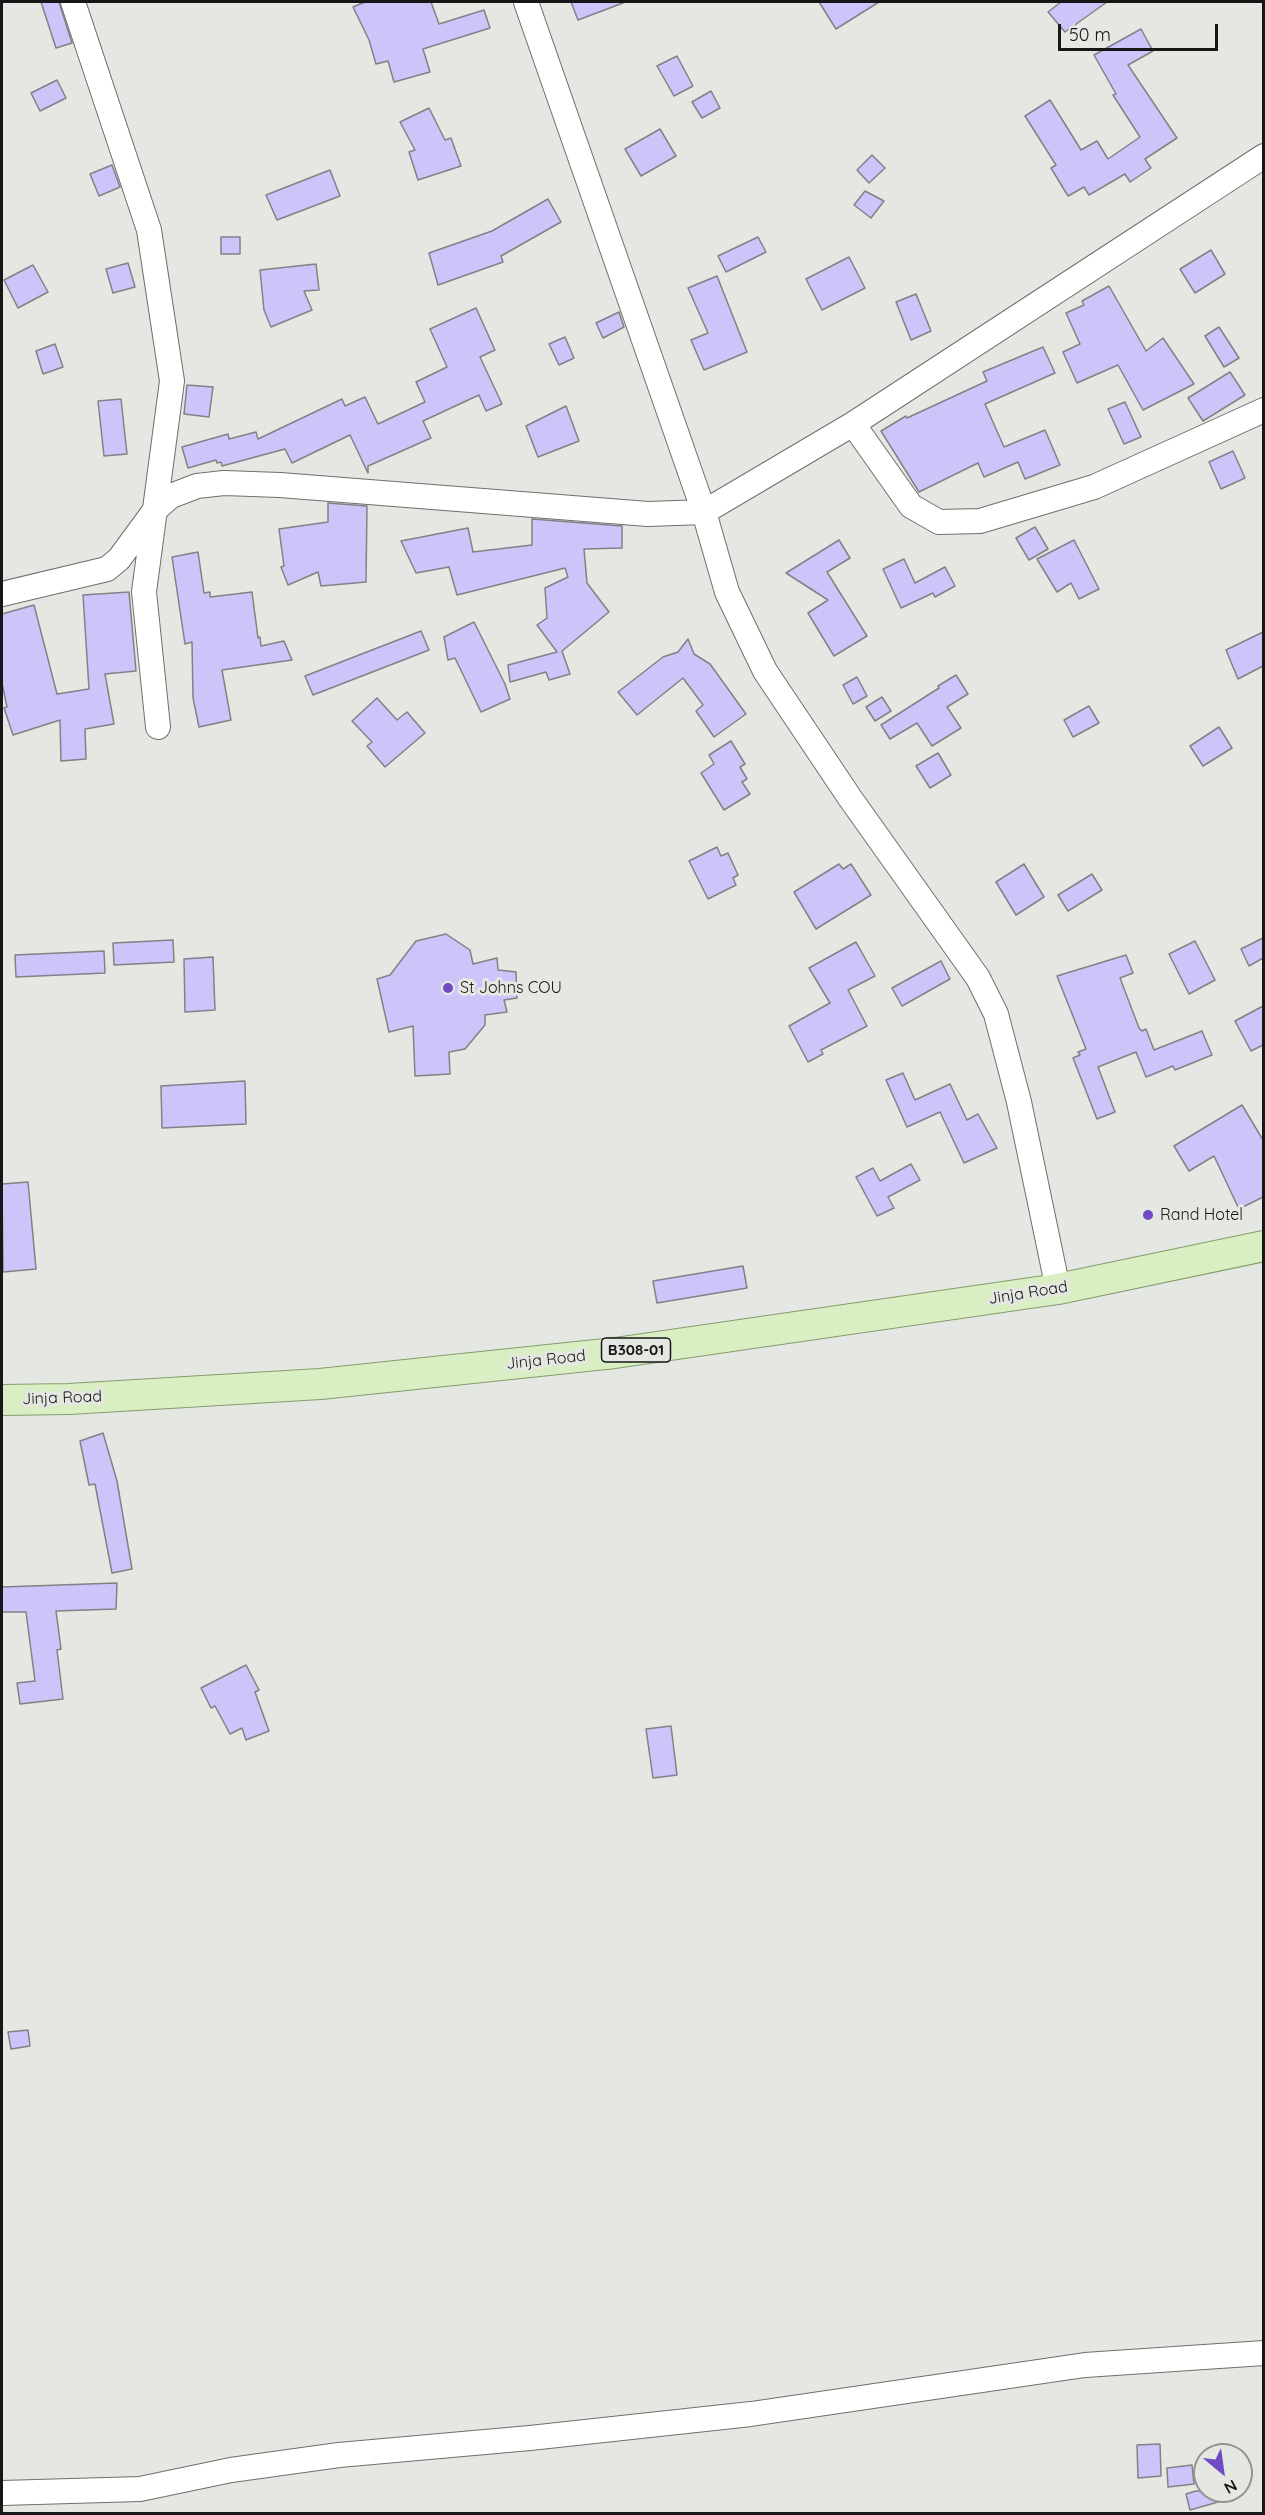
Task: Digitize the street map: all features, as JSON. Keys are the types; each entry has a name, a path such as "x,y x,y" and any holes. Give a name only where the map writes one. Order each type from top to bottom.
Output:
{"main road":[{"name":"Jinja Road","path":"2,1400 69,1399 320,1384 591,1356 1058,1289 1263,1246"}],"street":[{"path":"73,2 149,230 172,381 144,592 158,727"},
{"path":"526,2 704,512 727,592 765,671 850,798 978,978 996,1014 1019,1102 1058,1289"},
{"path":"2,594 107,568 118,560 155,510 171,496 197,486 224,483 351,490 648,514 704,512 853,424 1263,156"},
{"path":"853,424 912,506 939,522 980,521 1094,487 1263,410"},
{"path":"2,2493 140,2489 231,2470 339,2455 530,2438 751,2414 1085,2364 1263,2353"}],"building":[{"path":"41,2 59,2 72,43 56,48"},
{"path":"365,2 431,2 439,24 484,10 490,28 423,49 430,72 394,82 388,61 376,64 369,40 353,7"},
{"path":"571,2 623,2 623,3 578,20"},
{"path":"819,2 879,2 836,29"},
{"path":"1061,2 1107,2 1065,32 1048,12"},
{"path":"1141,29 1153,51 1128,65 1177,138 1145,159 1151,168 1130,182 1125,174 1089,195 1084,187 1068,196 1051,168 1056,165 1025,116 1050,100 1081,150 1097,141 1108,159 1140,137 1113,95 1116,94 1094,55"},
{"path":"677,56 693,86 674,96 657,66"},
{"path":"57,80 66,98 40,111 31,93"},
{"path":"711,91 720,108 702,118 692,102"},
{"path":"429,108 445,140 451,138 461,166 418,180 409,152 415,150 400,122"},
{"path":"660,129 676,156 641,176 625,149"},
{"path":"872,155 885,168 869,183 857,170"},
{"path":"112,165 120,187 99,196 90,174"},
{"path":"330,170 340,196 277,220 266,195"},
{"path":"865,191 884,201 871,218 854,205"},
{"path":"548,199 561,222 501,256 503,262 438,285 429,253 492,231"},
{"path":"221,237 240,237 240,254 221,254"},
{"path":"758,237 766,252 726,272 718,256"},
{"path":"1211,250 1225,274 1195,293 1180,269"},
{"path":"849,257 865,288 822,310 806,279"},
{"path":"128,263 135,287 113,293 106,269"},
{"path":"316,264 319,290 304,291 312,310 271,327 264,310 260,270"},
{"path":"33,265 48,292 18,308 4,280"},
{"path":"717,276 747,352 704,370 691,340 708,333 688,288"},
{"path":"1109,286 1146,351 1163,338 1194,384 1143,410 1118,365 1077,383 1063,352 1080,344 1066,313 1084,305 1082,301"},
{"path":"916,294 931,331 911,340 896,302"},
{"path":"476,308 495,350 480,357 502,404 486,411 479,395 423,421 431,438 368,466 368,473 350,435 292,463 285,449 222,466 221,462 217,463 216,460 188,468 182,447 228,434 229,439 256,432 258,439 342,399 345,406 365,397 378,424 425,402 416,382 447,367 430,329"},
{"path":"619,312 624,327 603,338 596,323"},
{"path":"1219,327 1239,358 1224,367 1205,336"},
{"path":"565,337 574,358 559,365 549,344"},
{"path":"55,344 63,367 43,374 36,351"},
{"path":"1043,347 1055,373 985,404 1004,447 1045,430 1060,465 1025,479 1018,462 984,477 978,463 919,492 881,431 906,416 907,418 987,381 983,372"},
{"path":"1230,372 1245,395 1203,421 1188,398"},
{"path":"187,385 213,387 209,417 184,414"},
{"path":"121,399 127,454 104,456 98,401"},
{"path":"1125,402 1141,437 1124,444 1108,409"},
{"path":"566,406 579,441 538,457 526,426"},
{"path":"1233,451 1245,478 1221,489 1209,462"},
{"path":"328,503 367,506 366,582 321,586 318,572 288,585 281,567 284,566 279,529 328,522"},
{"path":"532,519 622,526 622,548 584,549 587,583 609,612 562,651 570,674 549,680 546,672 510,682 508,665 557,652 537,625 547,618 545,588 568,577 565,568 457,595 449,567 416,573 401,541 468,528 473,552 532,545"},
{"path":"1035,527 1048,549 1029,560 1016,538"},
{"path":"839,540 850,558 827,572 867,636 834,656 808,613 828,600 786,573"},
{"path":"1074,540 1099,589 1079,599 1071,583 1057,592 1037,559"},
{"path":"198,552 204,593 210,592 210,597 252,592 261,646 284,641 292,660 222,670 231,720 199,727 193,698 192,642 185,644 172,557"},
{"path":"904,559 915,583 945,567 955,586 935,597 933,593 901,608 883,569"},
{"path":"129,592 136,671 105,674 114,724 85,729 86,759 61,761 60,720 13,735 4,708 7,707 2,683 2,614 34,605 57,694 89,689 83,595"},
{"path":"474,622 505,684 510,699 481,712 455,658 448,660 444,637"},
{"path":"421,631 429,650 313,695 305,676"},
{"path":"1263,632 1263,666 1238,679 1226,650"},
{"path":"688,639 694,654 710,664 746,714 714,737 696,711 703,705 683,678 637,715 618,692 663,657 678,652"},
{"path":"956,675 968,694 947,707 961,728 932,746 917,723 890,739 881,725"},
{"path":"857,677 867,696 853,704 843,685"},
{"path":"882,697 891,711 875,721 866,707"},
{"path":"377,698 397,720 407,712 425,733 385,767 367,746 372,742 352,721"},
{"path":"1089,706 1099,723 1073,737 1064,720"},
{"path":"1219,727 1232,748 1203,766 1190,746"},
{"path":"731,741 745,764 740,767 747,779 742,782 750,794 724,810 701,773 714,764 709,755"},
{"path":"938,753 951,775 930,788 916,766"},
{"path":"717,847 721,856 728,853 738,875 733,878 736,885 708,899 689,861"},
{"path":"839,864 843,869 851,864 871,895 816,929 794,892"},
{"path":"1024,864 1044,897 1016,915 996,882"},
{"path":"1092,874 1102,890 1068,911 1058,895"},
{"name":"St Johns COU","path":"446,934 470,950 473,964 497,958 498,970 516,972 517,998 504,1000 507,1012 485,1015 485,1025 465,1049 449,1052 450,1074 415,1076 413,1026 389,1032 377,979 390,975 416,941"},
{"path":"1263,938 1263,958 1249,966 1241,949"},
{"path":"173,940 174,962 114,965 113,943"},
{"path":"1195,941 1215,980 1189,994 1169,954"},
{"path":"856,942 875,976 848,990 867,1026 821,1050 823,1054 808,1062 789,1026 830,1003 809,968"},
{"path":"104,951 105,973 16,977 15,955"},
{"path":"1126,955 1133,973 1120,978 1139,1028 1142,1031 1146,1029 1154,1050 1202,1031 1212,1055 1175,1070 1173,1066 1146,1077 1136,1052 1098,1067 1115,1112 1097,1119 1073,1058 1080,1055 1078,1052 1086,1049 1057,976"},
{"path":"213,957 215,1010 185,1012 184,959"},
{"path":"941,961 950,979 902,1006 892,988"},
{"path":"1263,1006 1263,1045 1251,1051 1235,1021"},
{"path":"903,1073 915,1100 950,1084 967,1120 978,1114 997,1148 964,1163 940,1112 907,1127 886,1080"},
{"path":"245,1081 246,1124 162,1128 161,1086"},
{"path":"1242,1105 1263,1140 1263,1197 1239,1209 1214,1156 1189,1171 1174,1146"},
{"path":"911,1164 920,1180 888,1197 894,1208 877,1216 856,1177 873,1168 880,1181"},
{"path":"28,1182 36,1269 3,1272 2,1184"},
{"path":"743,1266 747,1288 657,1303 653,1281"},
{"path":"103,1433 117,1481 132,1569 112,1573 95,1484 89,1485 80,1441"},
{"path":"117,1583 116,1609 56,1611 61,1649 57,1650 63,1699 20,1704 17,1683 35,1681 26,1612 2,1612 2,1587"},
{"path":"246,1665 259,1690 255,1692 269,1731 246,1740 242,1728 230,1734 215,1706 211,1708 201,1688"},
{"path":"671,1726 677,1775 653,1778 646,1729"},
{"path":"28,2030 30,2046 11,2049 8,2032"},
{"path":"1160,2444 1161,2476 1138,2478 1137,2445"},
{"path":"1192,2465 1193,2484 1168,2487 1167,2468"},
{"path":"1193,2492 1193,2503 1214,2503 1190,2510 1186,2494"}],"place":[{"name":"St Johns COU","path":"448,988"},
{"name":"Rand Hotel","path":"1148,1215"}]}
